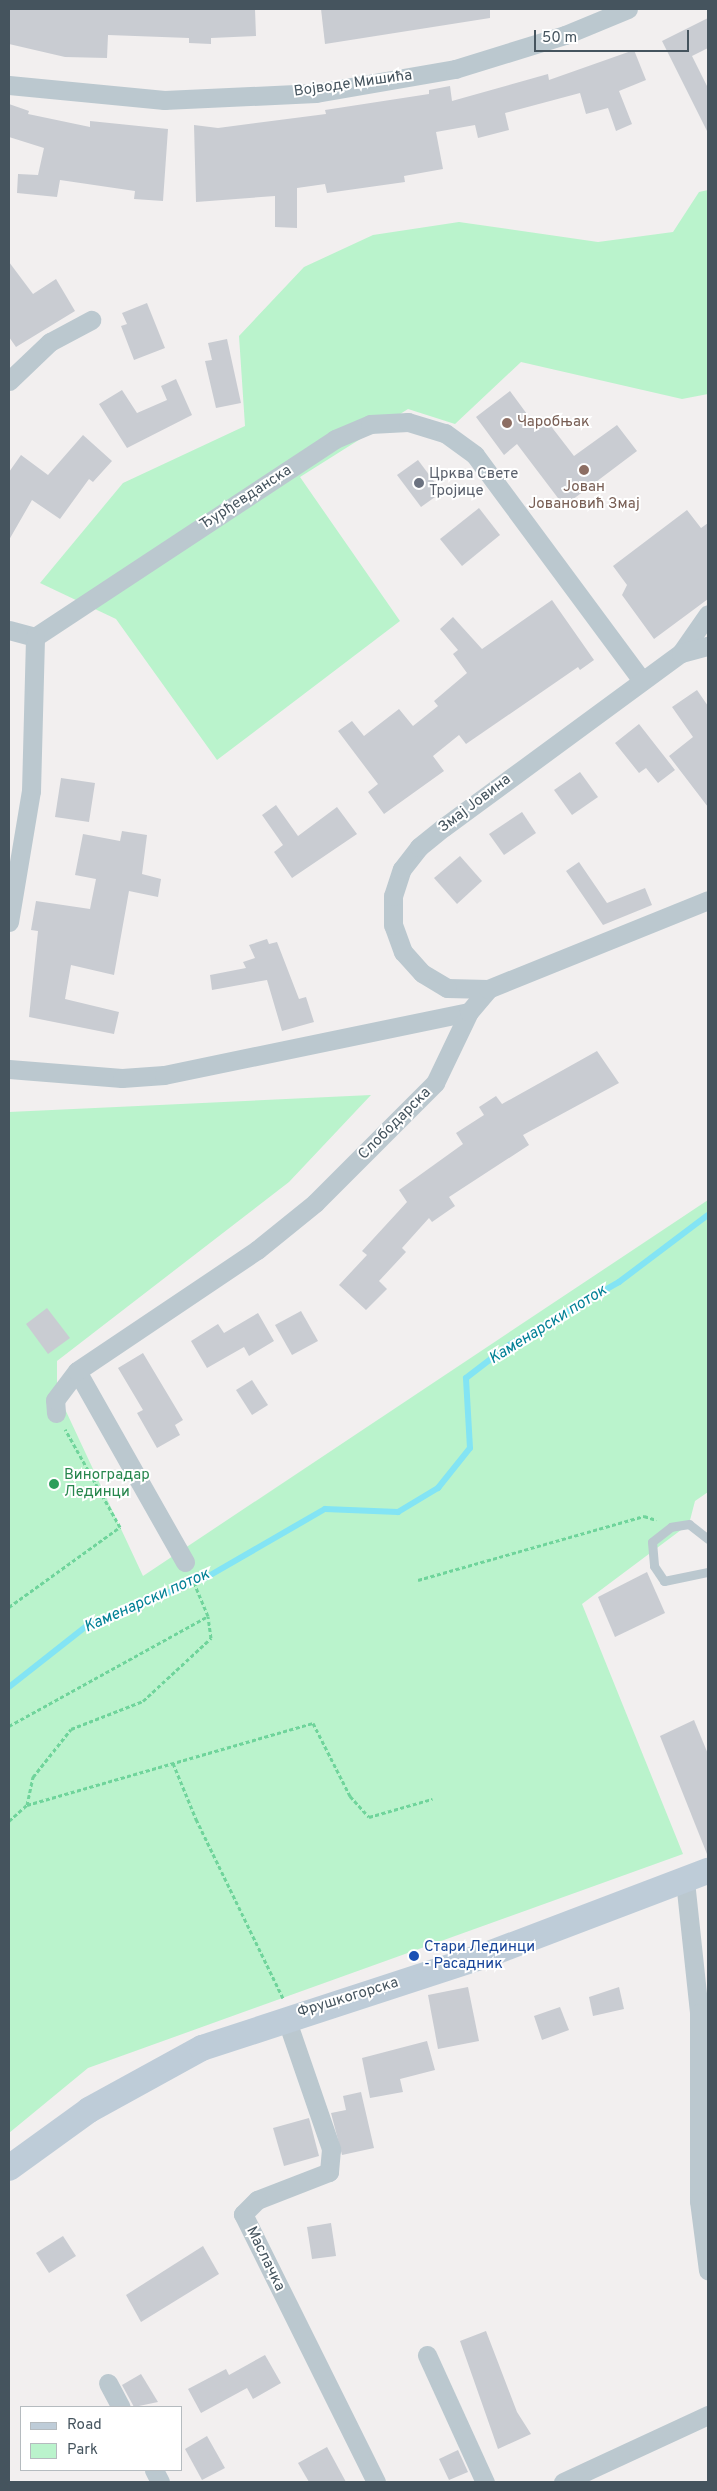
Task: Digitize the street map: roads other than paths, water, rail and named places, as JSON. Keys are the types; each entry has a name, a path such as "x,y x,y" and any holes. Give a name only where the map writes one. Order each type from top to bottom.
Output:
{"street":[{"name":"Војводе Мишића","path":"9,85 164,100 316,92 455,69 565,35 628,9"},
{"path":"9,381 50,342 91,320"},
{"name":"Ђурђевданска","path":"35,637 335,439 370,424 408,422 445,433 475,455 642,681"},
{"path":"681,653 708,614"},
{"path":"9,630 35,637 31,791 9,922"},
{"name":"Змај Јовина","path":"488,988 447,988 422,973 403,952 393,925 392,896 402,869 438,832 642,681 681,653 708,646"},
{"name":"Слободарска","path":"56,1413 55,1400 78,1371 257,1250 315,1203 435,1083 469,1012 488,988 708,900"},
{"path":"9,1069 122,1078 164,1075 469,1012"},
{"path":"78,1371 186,1562"},
{"path":"697,1876 699,2202 708,2270"},
{"name":"Фрушкогорска","path":"9,2168 89,2110 169,2063 289,2016 489,1954 697,1876"},
{"name":"Маслачка","path":"289,2016 331,2149 329,2172 257,2200 243,2214 376,2482"},
{"path":"427,2355 484,2482"},
{"path":"108,2383 120,2406"},
{"path":"562,2482 708,2415"}],"lane":[{"path":"708,1539 689,1524 678,1526 652,1542 654,1566 664,1581 708,1572"}],"waterway":[{"name":"Каменарски поток","path":"9,1687 89,1624 207,1577 325,1509 398,1512 438,1488 470,1448 466,1378 509,1345 619,1282 708,1215"}],"place":[{"name":"Чаробњак","path":"507,423"},
{"name":"Јован Јовановић Змај","path":"584,470"},
{"name":"Црква Свете Тројице","path":"419,483"},
{"name":"Виноградар Лединци","path":"54,1484"},
{"name":"Стари Лединци - Расадник","path":"414,1956"}]}
